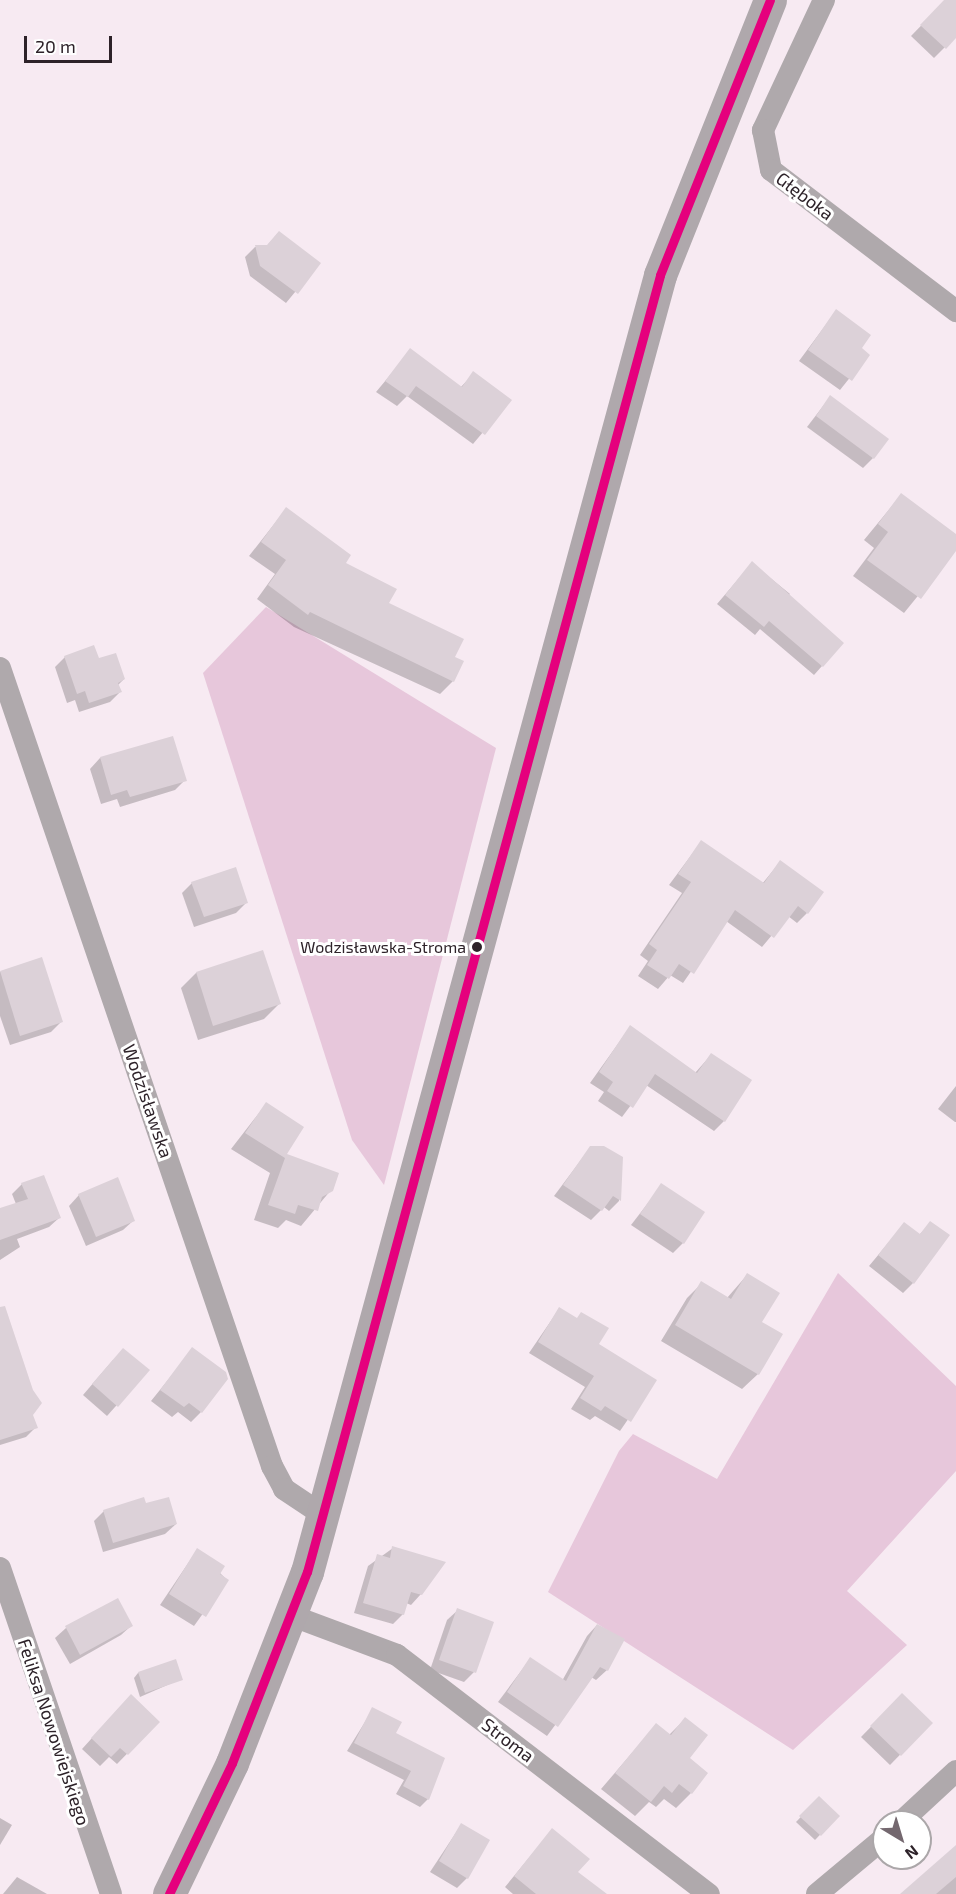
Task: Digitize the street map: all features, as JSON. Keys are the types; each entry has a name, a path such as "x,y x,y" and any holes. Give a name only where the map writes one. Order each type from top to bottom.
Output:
{"main road":[{"path":"169,1894 232,1763 290,1615 323,1515 660,275 770,0"}],"street":[{"name":"Głęboka","path":"824,0 763,130 771,170 956,312"},
{"name":"Wodzisławska","path":"0,668 272,1466 284,1489 323,1515"},
{"name":"Feliksa Nowowiejskiego","path":"0,1568 111,1894"},
{"name":"Stroma","path":"290,1615 397,1655 709,1894"},
{"path":"914,1810 956,1771"},
{"path":"817,1894 872,1848"}],"shaded area":[{"path":"266,607 496,748 384,1185 352,1140 203,673"},
{"path":"838,1273 956,1386 956,1471 847,1591 907,1645 793,1750 548,1592 619,1451 633,1434 717,1479"}],"building":[{"path":"944,0 956,0 956,38 946,49 920,25"},
{"path":"279,231 321,263 298,294 260,266 255,245 267,245"},
{"path":"836,309 871,335 862,348 870,355 852,381 808,350"},
{"path":"410,348 462,387 473,371 512,400 485,435 416,386 408,397 385,381"},
{"path":"830,395 889,439 874,459 816,416"},
{"path":"901,493 956,534 956,551 921,599 867,560 888,532 878,524"},
{"path":"286,507 351,555 346,563 397,589 389,603 464,639 455,657 464,661 454,682 310,612 308,615 268,585 286,560 261,542"},
{"path":"752,561 844,643 823,667 769,621 764,627 725,595"},
{"path":"94,645 99,658 116,653 125,679 118,683 122,692 89,703 85,691 77,694 64,656"},
{"path":"173,736 187,781 130,797 127,790 111,795 100,757"},
{"path":"701,840 764,883 780,860 824,892 808,914 798,906 774,938 735,910 694,974 679,964 669,979 647,965 657,950 649,944 691,882 678,874"},
{"path":"236,867 248,903 204,917 191,882"},
{"path":"263,950 281,1004 213,1026 196,972"},
{"path":"42,957 63,1022 20,1036 0,971"},
{"path":"630,1025 697,1073 711,1053 752,1080 725,1122 655,1074 633,1108 607,1091 613,1082 599,1072"},
{"path":"266,1102 304,1127 287,1154 339,1173 333,1191 322,1197 318,1211 298,1205 295,1214 268,1205 285,1158 245,1133"},
{"path":"590,1146 604,1146 623,1157 621,1201 613,1196 602,1211 563,1185"},
{"path":"44,1175 61,1218 0,1240 0,1208 28,1199 21,1183"},
{"path":"118,1177 135,1221 96,1237 78,1194"},
{"path":"661,1183 705,1212 684,1244 640,1214"},
{"path":"930,1221 950,1235 914,1284 878,1255 904,1222 920,1234"},
{"path":"747,1273 780,1293 762,1322 783,1334 759,1375 675,1325 701,1281 731,1299"},
{"path":"5,1306 33,1390 42,1403 33,1415 38,1428 0,1440 0,1307"},
{"path":"559,1307 577,1318 581,1312 609,1328 599,1344 657,1380 631,1422 605,1406 601,1411 580,1398 594,1376 538,1342"},
{"path":"192,1347 226,1372 228,1379 202,1413 189,1403 184,1407 160,1390"},
{"path":"123,1348 150,1370 118,1407 92,1384"},
{"path":"144,1497 146,1503 169,1497 177,1524 113,1543 103,1510"},
{"path":"392,1546 446,1562 422,1595 411,1592 404,1615 363,1603 377,1554 390,1558"},
{"path":"197,1548 225,1566 220,1574 229,1580 206,1617 169,1594"},
{"path":"118,1598 133,1626 80,1655 65,1626"},
{"path":"457,1608 494,1622 476,1673 439,1660"},
{"path":"597,1624 625,1639 608,1671 600,1667 558,1727 507,1692 530,1657 566,1681"},
{"path":"176,1659 183,1680 145,1693 138,1672"},
{"path":"902,1693 933,1723 901,1756 870,1726"},
{"path":"131,1694 160,1722 128,1755 120,1748 111,1757 91,1738"},
{"path":"372,1707 402,1722 396,1733 445,1758 429,1800 403,1786 411,1771 354,1743"},
{"path":"685,1717 708,1735 690,1758 708,1773 692,1794 679,1784 672,1793 664,1786 651,1802 615,1773 656,1723 671,1735"},
{"path":"819,1796 840,1816 821,1836 799,1816"},
{"path":"461,1823 490,1840 468,1879 439,1861"},
{"path":"552,1828 590,1859 578,1872 607,1894 536,1894 514,1876"},
{"path":"956,1845 956,1877 936,1894 900,1894 927,1870 932,1870 932,1866"}],"transit line":[{"path":"169,1894 232,1763 307,1572 660,275 770,0"}],"place":[{"name":"Wodzisławska-Stroma","path":"477,947"}]}
